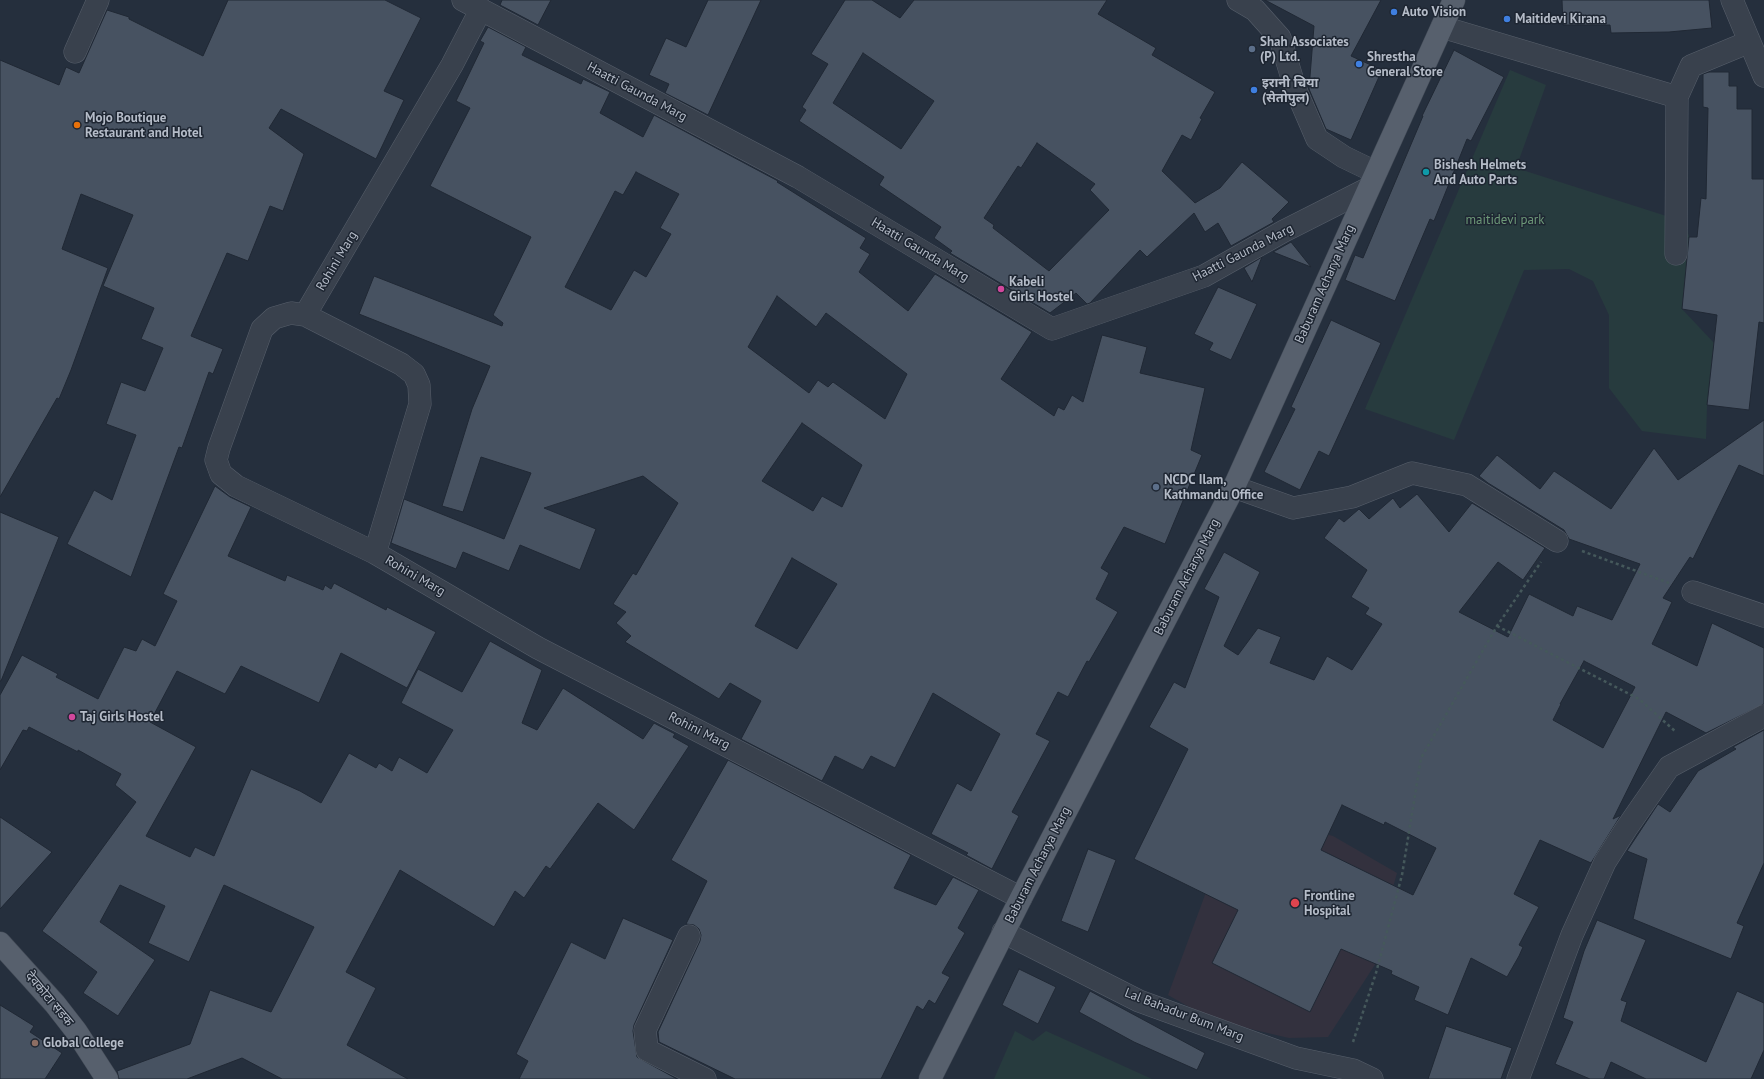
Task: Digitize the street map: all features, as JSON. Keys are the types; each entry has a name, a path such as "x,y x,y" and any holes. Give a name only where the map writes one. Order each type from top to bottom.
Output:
{"main road":[{"name":"Baburam Acharya Marg","path":"930,1079 1003,932 1234,487 1454,0"},
{"name":"देवकोटा सडक","path":"0,943 55,1004 81,1038 107,1079"}],"street":[{"path":"75,52 98,0"},
{"path":"1238,0 1255,10 1280,38 1296,88 1317,139 1344,157 1371,181"},
{"path":"1732,0 1764,76"},
{"name":"Haatti Gaunda Marg","path":"472,5 798,176 1052,329 1204,276 1371,181"},
{"name":"Rohini Marg","path":"472,5 452,65 305,315 401,364 414,374 419,385 420,404 375,554 538,648 1021,898"},
{"path":"1442,27 1677,97"},
{"path":"1676,254 1677,97 1691,66 1749,42"},
{"path":"305,315 291,313 274,318 262,329 216,460 221,474 236,486 375,554"},
{"path":"1234,487 1293,508 1352,497 1412,473 1467,486 1557,541"},
{"path":"1692,592 1764,616"},
{"path":"1518,1079 1572,935 1605,862 1669,768 1705,746 1764,716"},
{"name":"Lal Bahadur Bum Marg","path":"1003,932 1139,1001 1296,1058 1363,1075"},
{"path":"689,936 645,1030 647,1050 705,1079"}],"path":[{"path":"1363,1075 1344,1068 1376,973 1402,876 1421,758 1497,626 1557,541 1692,592"},
{"path":"1497,626 1639,699 1674,731 1705,746"}],"shaded area":[{"name":"Frontline Hospital","path":"1239,803 1296,827 1333,836 1397,873 1380,933 1389,943 1328,1037 1289,1038 1212,1020 1168,995"}],"green space":[{"name":"maitidevi park","path":"1510,70 1546,85 1516,168 1685,222 1689,237 1682,309 1714,343 1707,405 1706,439 1642,431 1609,388 1609,315 1593,281 1569,269 1524,270 1454,440 1365,409"},
{"path":"1015,1031 1033,1041 1046,1031 1152,1079 994,1079"}],"building":[{"path":"228,0 385,0 421,18 384,91 404,100 376,159 281,109 269,128 304,154 283,211 270,206 248,261 227,253 191,336 223,349 213,374 209,372 182,448 179,447 131,577 67,544 94,490 112,500 136,435 106,424 121,382 145,391 163,348 141,339 154,308 103,286 133,215 81,194 62,249 108,268 59,399 57,398 0,497 0,60 59,85 66,67 79,73 107,10 129,17 129,19 203,56"},
{"path":"502,0 551,0 538,25 500,5"},
{"path":"708,0 761,0 708,115 665,93 669,84 649,75 666,38 686,47"},
{"path":"845,0 872,0 900,18 914,0 1107,0 1098,14 1156,48 1152,55 1215,92 1200,118 1202,119 1191,140 1182,135 1162,171 1195,203 1220,188 1242,162 1289,202 1272,219 1274,222 1231,246 1218,223 1205,232 1194,213 1147,257 1140,250 1090,303 1087,304 1076,293 1050,313 950,253 952,251 934,238 941,227 879,185 884,177 799,121 806,110 802,107 828,64 811,54","holes":["863,53 934,101 901,149 833,103","1037,143 1095,184 1090,190 1109,210 1049,271 993,228 994,225 984,218 1018,166 1021,168"]},
{"path":"1265,0 1381,0 1351,56 1382,70 1351,140 1326,129 1309,89 1314,26"},
{"path":"1562,0 1709,0 1712,28 1669,32 1611,33 1610,25 1563,25"},
{"path":"488,27 526,47 522,55 581,84 583,79 610,92 600,113 643,137 654,115 778,181 777,182 866,238 860,248 870,254 859,272 908,311 935,274 1032,332 1001,379 1054,416 1058,407 1064,410 1072,395 1083,402 1102,335 1147,347 1140,373 1205,388 1191,450 1202,455 1165,544 1124,527 1101,568 1109,573 1096,599 1118,612 1089,662 1087,661 1068,697 1058,692 1036,734 1050,741 1012,812 1019,816 992,869 966,855 968,853 931,834 957,783 971,791 1000,734 933,693 895,768 871,756 863,770 835,756 822,781 741,739 761,701 730,683 719,699 625,642 631,636 616,623 626,612 613,604 633,573 636,575 678,503 643,476 544,508 596,529 580,570 520,545 509,571 463,552 456,569 391,543 404,499 504,539 531,473 481,457 463,512 442,506 472,409 490,366 359,314 374,276 502,326 503,323 493,315 531,237 430,186 470,108 456,101 484,43 480,41","holes":["636,172 679,194 660,228 671,234 646,277 634,270 611,310 565,287 615,191 623,195","777,296 816,327 826,313 907,374 885,419 833,382 828,387 818,380 809,393 748,347","802,423 862,465 842,507 822,496 813,511 762,481","792,558 837,584 797,649 755,626"]},
{"path":"1454,50 1504,77 1471,141 1467,139 1434,221 1430,219 1395,301 1345,280 1355,255 1363,258 1422,116"},
{"path":"1709,72 1729,72 1729,86 1737,86 1737,109 1752,109 1752,179 1764,179 1764,323 1759,322 1749,410 1707,405 1717,315 1682,309 1689,237 1697,237 1701,198 1706,199 1708,108 1703,107 1703,74"},
{"path":"1291,242 1311,267 1273,252"},
{"path":"1262,257 1252,282 1244,268"},
{"path":"1218,287 1257,304 1231,360 1209,350 1213,343 1194,334"},
{"path":"1331,320 1381,343 1329,456 1319,451 1300,490 1264,472 1295,409 1291,407"},
{"path":"1764,420 1764,476 1739,465 1693,559 1690,557 1663,598 1672,602 1652,644 1697,666 1712,623 1764,648 1764,704 1706,733 1666,712 1613,819 1621,815 1591,863 1540,840 1514,894 1539,907 1519,945 1523,947 1507,977 1471,958 1448,1015 1414,1000 1419,987 1391,974 1392,971 1341,949 1310,1012 1212,963 1238,910 1134,859 1188,749 1149,727 1174,682 1185,688 1219,597 1204,589 1224,552 1260,572 1224,646 1238,655 1258,628 1281,637 1270,663 1314,680 1327,656 1352,670 1382,624 1365,614 1369,608 1351,597 1367,570 1324,538 1339,518 1344,522 1359,509 1369,519 1393,498 1400,508 1417,494 1449,532 1472,503 1545,548 1523,580 1498,562 1459,612 1508,637 1529,594 1573,616 1577,606 1612,620 1640,564 1569,539 1564,530 1488,483 1479,476 1497,455 1540,489 1554,471 1611,509 1654,448 1678,480","holes":["1584,661 1635,687 1603,748 1553,720 1560,704","1342,805 1384,825 1385,822 1436,848 1413,895 1321,850"]},
{"path":"215,486 230,497 251,507 228,556 285,581 287,575 323,590 325,585 331,589 334,583 386,610 387,607 436,632 407,688 341,653 319,703 241,666 225,694 177,671 150,722 196,747 146,836 190,857 195,847 214,856 251,769 300,791 321,803 349,753 376,768 379,763 392,771 399,757 427,773 453,730 401,703 418,669 462,692 490,641 542,670 522,723 537,730 563,688 643,739 654,723 675,734 673,737 689,746 634,830 598,803 550,869 546,866 524,898 515,891 494,927 400,870 346,972 376,988 347,1045 408,1079 282,1079 242,1058 187,1079 119,1079 117,1071 190,1044 210,990 271,1012 314,927 224,885 189,962 148,943 165,906 120,885 100,922 155,960 118,1016 83,993 97,972 42,931 136,802 115,785 121,774 78,750 78,752 29,727 27,731 23,730 0,770 0,695 22,655 58,674 56,677 98,699 124,647 136,651 142,639 155,646 177,601 163,594"},
{"path":"0,512 59,537 1,681 0,681"},
{"path":"1764,730 1764,863 1737,923 1744,926 1731,959 1633,919 1647,859 1627,851 1658,804 1670,812 1698,771 1736,749 1733,747"},
{"path":"728,760 911,855 894,888 936,905 953,877 979,890 958,928 965,933 942,973 950,977 935,1004 929,1000 923,1010 917,1006 881,1079 735,1079 659,1042 658,1032 700,941 701,935 699,929 694,925 686,924 707,881 671,860"},
{"path":"0,817 52,852 0,909"},
{"path":"1088,849 1116,860 1088,932 1061,921"},
{"path":"623,918 673,940 634,1025 633,1031 637,1057 677,1079 519,1079 528,1061 516,1054 571,942 605,959"},
{"path":"1597,920 1646,940 1621,1000 1627,1002 1621,1021 1706,1062 1737,991 1764,1003 1764,1050 1751,1079 1646,1079 1611,1062 1604,1079 1590,1079 1555,1064 1573,1022 1563,1018 1584,951"},
{"path":"1019,969 1056,987 1038,1024 1002,1005"},
{"path":"1090,991 1205,1053 1197,1070 1134,1042 1079,1012"},
{"path":"0,1005 34,1026 30,1032 62,1053 45,1079 0,1079"},
{"path":"1446,1026 1512,1048 1501,1079 1428,1079"}],"place":[{"name":"Auto Vision","path":"1394,12"},
{"name":"Maitidevi Kirana","path":"1507,19"},
{"name":"Shah Associates (P) Ltd.","path":"1252,49"},
{"name":"Shrestha General Store","path":"1359,64"},
{"name":"इरानी चिया (सेतोपुल)","path":"1254,90"},
{"name":"Mojo Boutique Restaurant and Hotel","path":"77,125"},
{"name":"Bishesh Helmets And Auto Parts","path":"1426,172"},
{"name":"Kabeli Girls Hostel","path":"1001,289"},
{"name":"NCDC Ilam, Kathmandu Office","path":"1156,487"},
{"name":"Taj Girls Hostel","path":"72,717"},
{"name":"Frontline Hospital","path":"1295,903"},
{"name":"Global College","path":"35,1043"}]}
